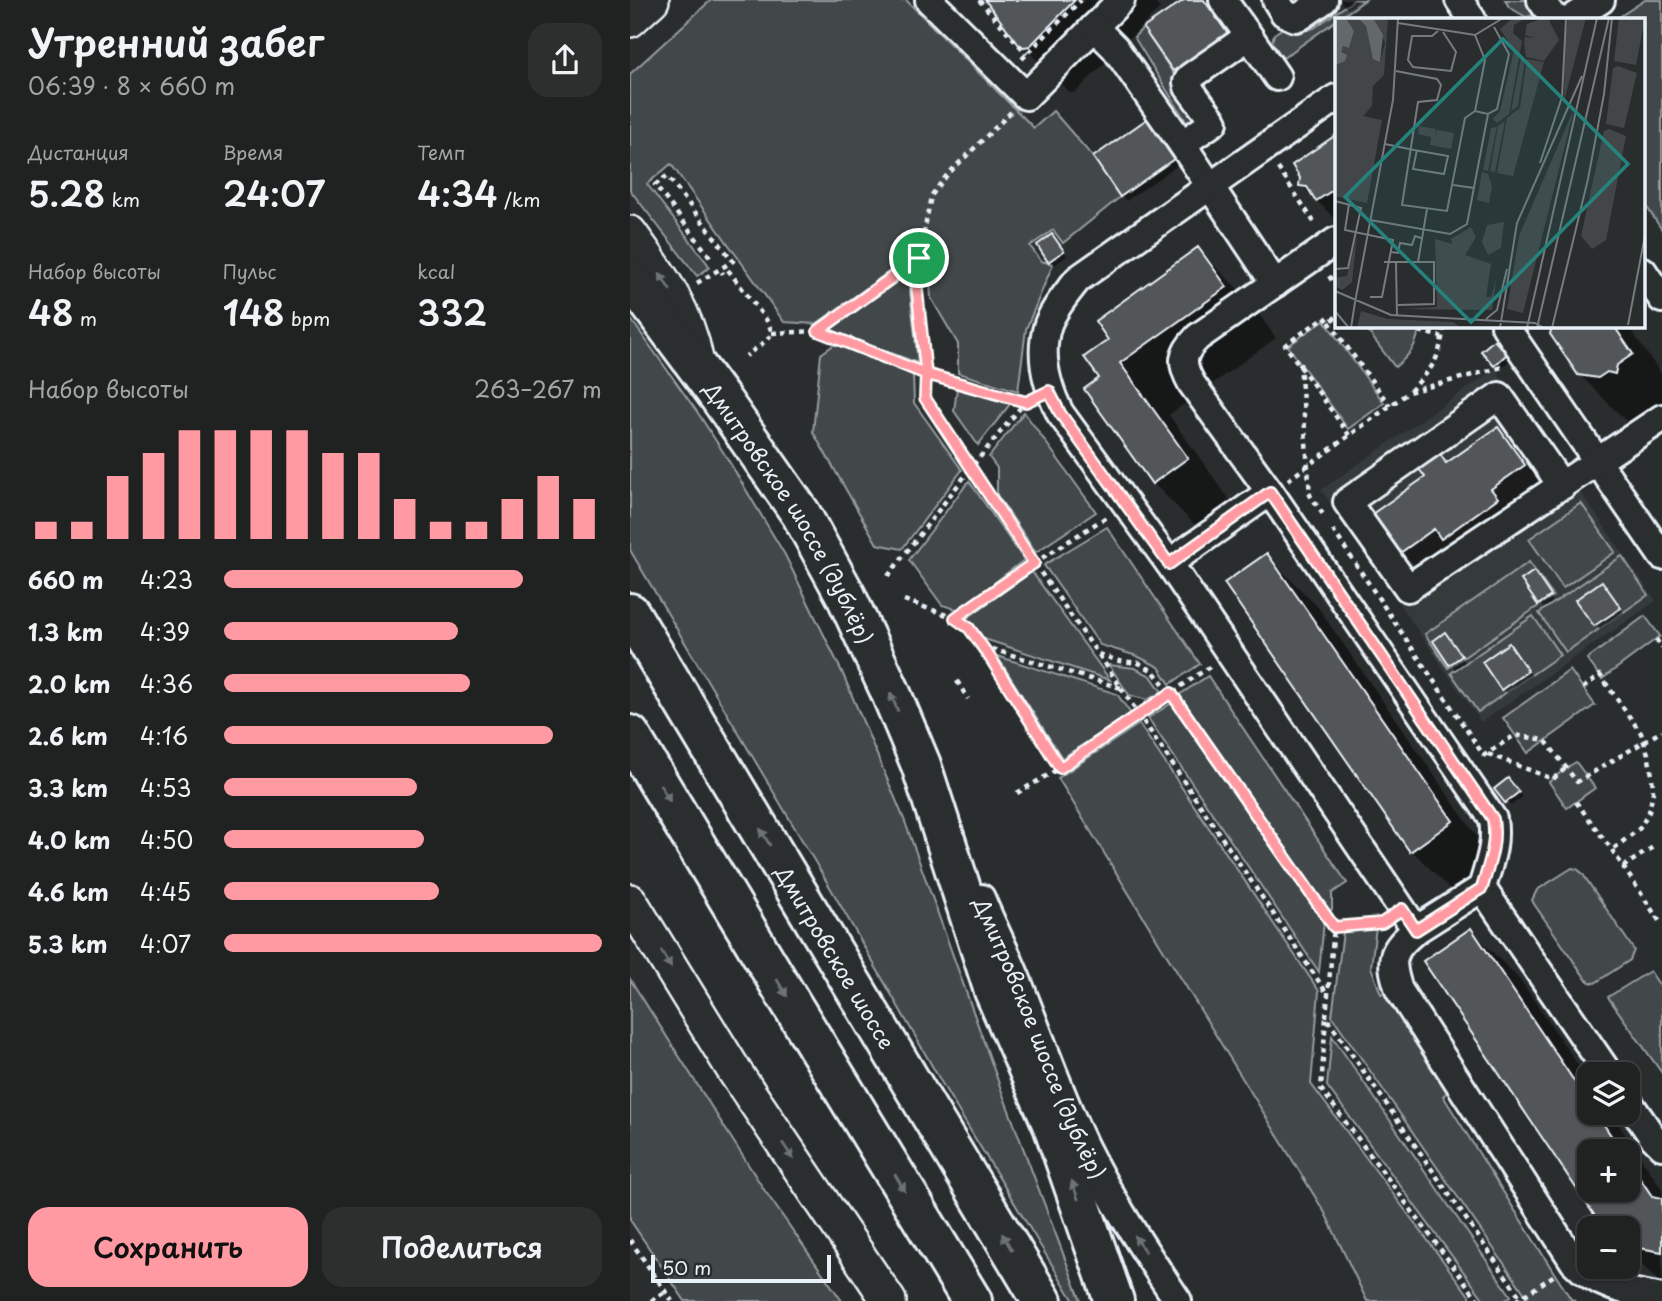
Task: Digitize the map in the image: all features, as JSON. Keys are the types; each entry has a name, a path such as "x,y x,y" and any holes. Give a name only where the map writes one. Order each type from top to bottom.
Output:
{"highway":[{"name":"Дмитровское шоссе (дублёр)","path":"630,277 720,398 807,526 846,596 921,765 994,991 1053,1126 1114,1301"},
{"name":"Дмитровское шоссе","path":"630,613 1042,1301"},
{"path":"630,735 972,1301"}],"main road":[{"path":"630,20 652,0"},
{"path":"630,233 671,292 682,313 698,368"},
{"path":"630,901 735,1072 889,1301"}],"street":[{"path":"929,0 1026,96 1121,0"},
{"path":"1223,0 1277,77"},
{"path":"1276,0 1284,13 1295,18 1324,0"},
{"path":"1541,0 1556,18"},
{"path":"1573,18 1601,0"},
{"path":"1094,27 1115,48 1275,284"},
{"path":"1182,145 1213,122 1188,87 1190,77 1249,36"},
{"path":"1335,99 1078,279 1049,322 1037,396 1060,413 1169,564 1409,920"},
{"path":"1333,244 1199,337 1187,348 1185,372 1493,819 1494,847 1482,888"},
{"path":"1644,272 1662,299"},
{"path":"1505,327 1662,556"},
{"path":"1562,486 1499,396 1347,502 1408,588 1562,486 1598,462 1662,418"},
{"path":"1169,564 1270,492"},
{"name":"Дмитровское шоссе (дублёр)","path":"921,765 1015,976 1084,1145 1113,1201 1178,1301"},
{"path":"1482,888 1409,920 1394,956 1392,970 1399,990 1574,1262 1614,1288 1662,1298"},
{"path":"1482,888 1601,1062"},
{"path":"1640,1119 1651,1136 1662,1146"}],"path":[{"path":"979,0 1027,54"},
{"path":"1006,76 1081,0"},
{"path":"1026,96 947,175 931,196 919,258 917,290 926,374 925,398 1328,995"},
{"path":"1265,148 1333,244"},
{"path":"693,285 733,261 667,176 655,185 711,258"},
{"path":"818,331 919,258"},
{"path":"724,272 768,322 772,333 768,340 746,356"},
{"path":"1349,435 1284,345 1325,317 1390,406"},
{"path":"1329,323 1335,318"},
{"path":"1270,492 1409,392 1429,371 1439,354 1444,327"},
{"path":"772,333 818,331 926,374 1037,396"},
{"path":"1419,331 1442,337"},
{"path":"1409,392 1502,367"},
{"path":"888,576 971,468 1037,396"},
{"path":"955,618 1034,563 1126,505"},
{"path":"904,600 955,618 969,628 1060,768"},
{"path":"1656,639 1662,648"},
{"path":"982,646 1121,688"},
{"path":"1017,793 1060,768 1231,653"},
{"path":"1098,654 1119,662 1139,663 1153,671 1334,927 1321,1089 1479,1301"},
{"path":"1583,688 1600,675 1641,733 1652,775 1653,792 1649,812 1640,828 1612,850"},
{"path":"957,681 968,699"},
{"path":"1460,772 1515,735 1545,740 1577,782 1662,732"},
{"path":"1488,753 1553,779 1566,768"},
{"path":"1576,802 1662,925"},
{"path":"1623,867 1653,847"},
{"path":"1334,927 1409,920"},
{"path":"1326,1017 1520,1300 1574,1262"},
{"path":"630,1240 672,1301"},
{"path":"651,1301 665,1292"}],"shaded area":[{"path":"711,0 906,0 1034,128 1053,111 1093,157 1120,197 1063,243 1053,230 1030,246 1041,261 1053,264 1026,329 1018,391 958,373 958,344 931,298 928,252 911,256 816,324 784,322 671,164 647,184 710,267 697,276 630,190 630,74"},
{"path":"1354,0 1365,0 1340,18 1335,18 1335,21 1283,58 1272,42 1274,34 1289,24 1301,30 1314,28"},
{"path":"1505,0 1530,0 1535,7 1534,15 1526,17 1509,7"},
{"path":"1645,0 1662,0 1662,230 1644,203 1644,18 1618,18"},
{"path":"1143,28 1200,113 1187,123 1134,37"},
{"path":"912,271 910,291 918,363 830,330"},
{"path":"630,318 727,458 785,555 842,672 904,819 1002,1092 1081,1301 1074,1301 947,1092 834,894 630,550"},
{"path":"1324,320 1384,403 1348,429 1288,346"},
{"path":"1365,327 1419,327 1412,350 1395,367"},
{"path":"835,344 913,374 914,403 962,470 902,549 877,544 813,432 821,354"},
{"path":"1495,369 1656,601 1481,722 1321,490"},
{"path":"957,388 1010,404 978,445 954,411"},
{"path":"1024,412 1096,512 1036,552 997,495 997,468 989,457"},
{"path":"969,481 1024,560 959,610 942,605 909,560"},
{"path":"1581,503 1615,552 1563,588 1529,539"},
{"path":"1107,527 1200,664 1170,684 1159,667 1137,656 1100,645 1044,565"},
{"path":"1622,556 1648,595 1566,652 1539,613"},
{"path":"1529,562 1553,596 1448,668 1425,634"},
{"path":"1031,572 1110,680 981,638 966,619"},
{"path":"1533,616 1560,655 1478,712 1451,673"},
{"path":"1645,616 1660,636 1602,679 1587,659"},
{"path":"997,656 1117,694 1131,714 1062,758"},
{"path":"1109,665 1135,668 1151,676 1162,692 1147,700 1129,695"},
{"path":"1570,670 1595,705 1528,753 1503,718"},
{"path":"1208,676 1347,883 1332,893 1332,909 1328,913 1179,695"},
{"path":"1172,703 1324,921 1319,972 1148,718"},
{"path":"1139,724 1319,991 1311,1084 1473,1301 1367,1301 1325,1213 1058,778"},
{"path":"1576,762 1595,788 1567,808 1549,782"},
{"path":"1572,868 1582,873 1634,950 1630,960 1595,983 1586,979 1532,900 1537,890"},
{"path":"1376,927 1371,967 1381,994 1393,990 1455,1085 1443,1096 1558,1279 1575,1301 1530,1301 1332,1016 1343,932"},
{"path":"1650,971 1662,989 1662,1073 1608,997"},
{"path":"630,979 765,1191 842,1301 685,1301 630,1220"},
{"path":"1332,1036 1511,1296 1504,1301 1485,1301 1327,1086"}],"building":[{"path":"985,0 1075,0 1030,46 1024,47 1019,45"},
{"path":"1184,0 1204,0 1228,34 1173,71 1143,28"},
{"path":"1147,119 1174,159 1120,197 1093,157"},
{"path":"1335,136 1335,191 1316,201 1307,187 1299,186 1300,178 1292,165"},
{"path":"1052,234 1064,251 1048,262 1037,245"},
{"path":"1198,247 1227,287 1120,363 1188,458 1152,484 1084,389 1099,378 1084,357 1108,340 1095,321"},
{"path":"1552,327 1615,327 1633,354 1617,365 1615,374 1607,372 1598,378 1578,375 1550,334"},
{"path":"1494,340 1507,354 1494,366 1481,351"},
{"path":"1498,427 1525,465 1491,489 1498,498 1441,539 1434,529 1400,553 1372,514 1425,477 1419,469 1440,454 1446,463"},
{"path":"1267,553 1453,821 1410,852 1224,583"},
{"path":"1534,571 1551,596 1538,605 1521,580"},
{"path":"1602,581 1621,608 1594,626 1575,600"},
{"path":"1445,632 1462,656 1449,665 1433,641"},
{"path":"1509,643 1528,671 1501,690 1482,662"},
{"path":"1508,778 1519,792 1505,803 1494,789"},
{"path":"1471,928 1577,1085 1577,1125 1604,1125 1613,1139 1577,1139 1577,1189 1423,961"},
{"path":"1640,1178 1652,1196 1662,1198 1662,1252 1640,1248 1640,1216 1595,1216 1585,1202 1640,1202"}],"route":[{"path":"919,258 818,331 926,374 1026,402 1049,391 1060,413 1169,564 1270,492 1493,819 1494,847 1482,888 1416,930 1402,909 1382,923 1334,927 1171,693 1060,768 991,659 969,628 955,618 1034,563 925,398 926,374 917,290 919,258"}]}
